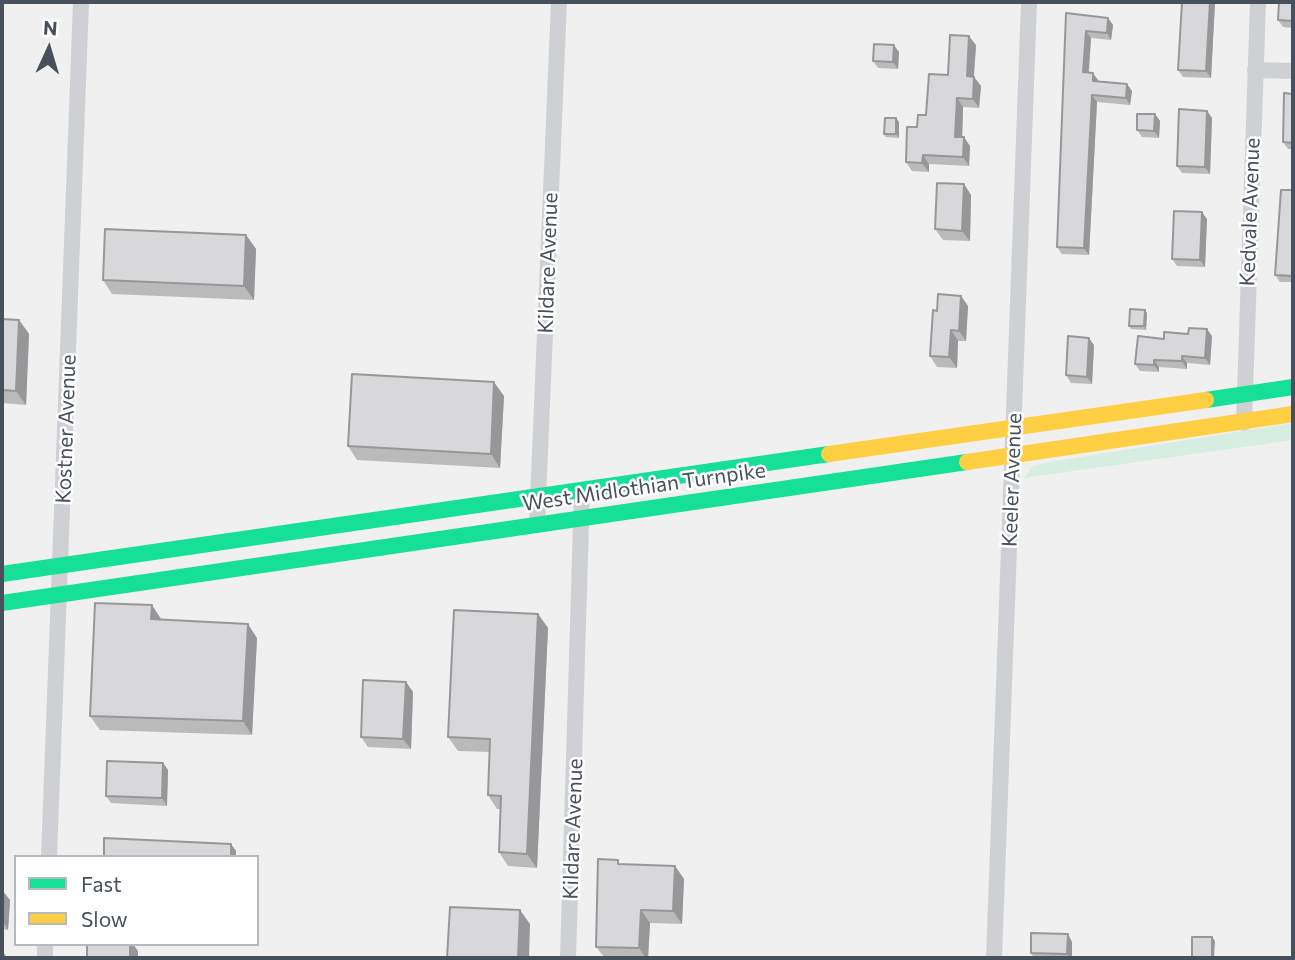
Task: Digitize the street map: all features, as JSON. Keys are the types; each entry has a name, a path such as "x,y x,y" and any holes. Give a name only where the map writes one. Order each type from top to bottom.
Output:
{"main road":[{"name":"West Midlothian Turnpike","path":"2,574 1293,387"},
{"name":"West Midlothian Turnpike","path":"2,603 1293,414"}],"street":[{"name":"Kostner Avenue","path":"49,855 62,565 80,2"},
{"name":"Kildare Avenue","path":"537,523 559,2"},
{"name":"Keeler Avenue","path":"994,958 1029,2"},
{"name":"Kedvale Avenue","path":"1244,423 1258,2"},
{"path":"1255,70 1293,71"},
{"name":"Kildare Avenue","path":"568,958 582,490"}],"green space":[{"path":"1293,423 1293,440 1024,478 1033,466 1049,462"}],"building":[{"path":"1182,2 1210,2 1206,71 1178,70"},
{"path":"1279,2 1293,2 1293,21 1278,20"},
{"path":"1066,13 1108,18 1107,33 1086,31 1083,72 1093,73 1093,81 1127,84 1126,98 1092,95 1084,248 1057,247"},
{"path":"950,35 969,36 967,76 974,77 973,99 957,98 955,137 964,137 963,157 923,155 922,163 906,162 907,127 917,127 918,115 926,115 929,74 948,75"},
{"path":"874,44 894,45 893,62 873,61"},
{"path":"1284,93 1293,94 1293,143 1283,142"},
{"path":"1179,109 1207,111 1205,167 1177,166"},
{"path":"1137,114 1155,114 1154,131 1137,130"},
{"path":"885,118 896,118 896,134 884,134"},
{"path":"937,183 964,184 962,231 935,229"},
{"path":"1281,190 1293,190 1293,276 1275,275"},
{"path":"1174,211 1202,212 1200,260 1172,259"},
{"path":"105,229 246,235 244,286 103,280"},
{"path":"938,294 961,296 959,331 951,330 949,357 930,356 933,310 937,311"},
{"path":"1130,309 1145,310 1144,326 1129,326"},
{"path":"2,319 19,320 16,391 2,390"},
{"path":"1189,328 1207,329 1205,358 1182,356 1182,361 1154,360 1154,365 1135,364 1138,336 1164,339 1164,332 1188,334"},
{"path":"1068,336 1089,338 1087,377 1066,375"},
{"path":"352,374 494,382 491,454 348,446"},
{"path":"95,603 152,605 151,619 248,624 243,721 90,716"},
{"path":"454,610 538,614 527,854 499,852 501,796 488,795 490,739 448,737"},
{"path":"363,680 406,682 403,739 361,737"},
{"path":"107,761 163,763 162,798 106,796"},
{"path":"104,838 231,844 231,855 104,855"},
{"path":"598,859 618,860 618,864 675,866 673,911 641,910 639,948 596,947"},
{"path":"450,907 520,910 518,958 447,958"},
{"path":"1031,933 1068,934 1067,954 1031,953"},
{"path":"1192,937 1212,937 1212,957 1192,957"},
{"path":"87,946 130,946 130,958 87,958"}],"traffic: fast":[{"path":"1206,400 1293,387"},
{"path":"2,574 829,454"},
{"path":"2,603 967,462"}],"traffic: slow":[{"path":"829,454 1206,400"},
{"path":"967,462 1293,414"}]}
